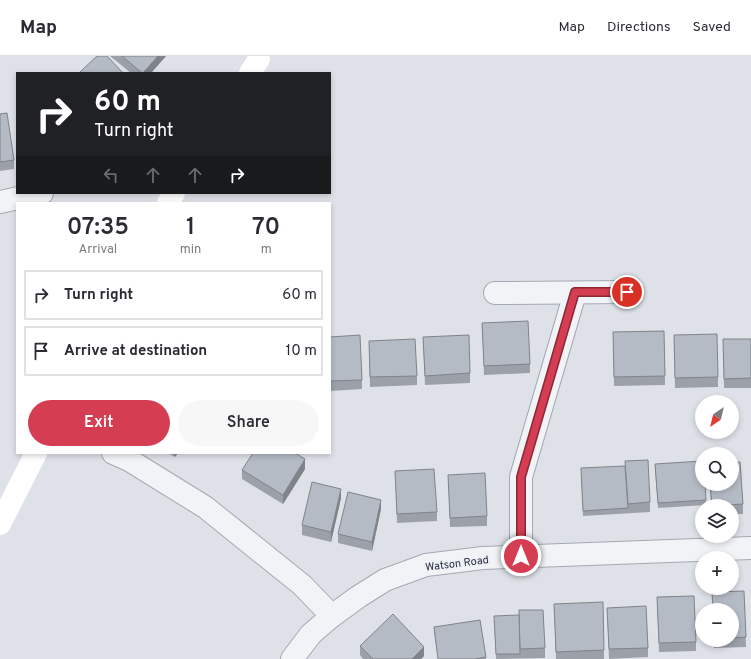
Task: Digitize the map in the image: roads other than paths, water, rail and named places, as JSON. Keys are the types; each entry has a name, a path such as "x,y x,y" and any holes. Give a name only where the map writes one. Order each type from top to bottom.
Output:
{"street":[{"path":"0,202 37,194"},
{"path":"521,556 521,477 575,292"},
{"path":"495,293 627,292"},
{"path":"0,524 35,454"},
{"path":"115,454 129,460 205,507 302,585 332,616"},
{"name":"Watson Road","path":"292,659 311,634 358,597 385,580 426,565 483,558 521,556 751,548"}]}
